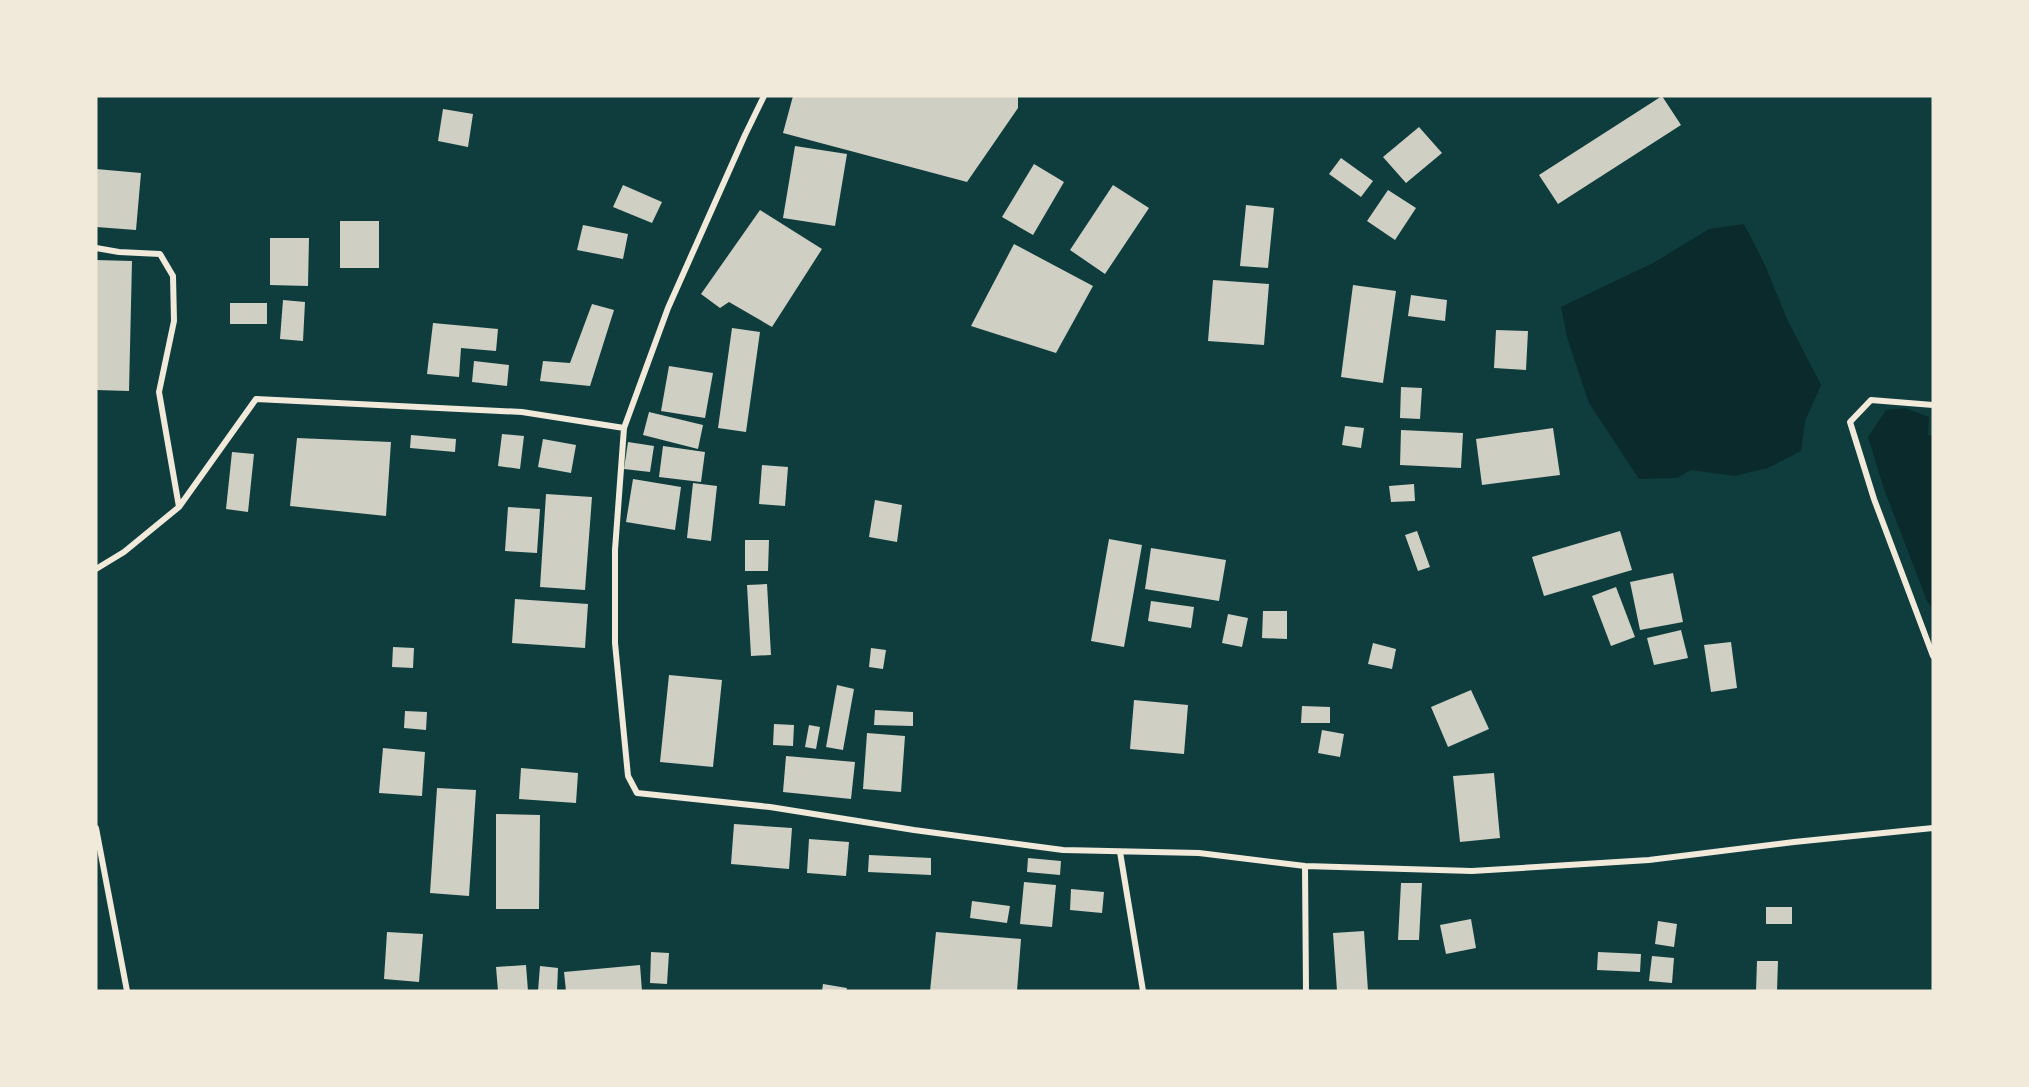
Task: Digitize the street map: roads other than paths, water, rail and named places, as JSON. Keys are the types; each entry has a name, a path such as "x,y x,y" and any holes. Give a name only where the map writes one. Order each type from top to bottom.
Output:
{"street":[{"path":"764,96 668,308 624,428 615,550 615,644 628,776 637,793 771,807 914,830 1063,850 1199,853 1305,866 1472,871 1649,860 1933,828"},
{"path":"96,248 119,252 160,254 173,276 174,321 159,392 179,507"},
{"path":"96,569 124,552 179,507 256,399 522,412 624,428"},
{"path":"1933,405 1871,400 1850,422 1874,499 1933,656"},
{"path":"96,828 127,991"},
{"path":"1120,852 1143,991"},
{"path":"1305,866 1306,991"}],"water":[{"path":"1744,224 1765,265 1787,319 1821,385 1805,421 1801,451 1768,468 1735,476 1691,470 1677,478 1639,479 1589,403 1567,337 1561,307 1655,262 1709,229"},
{"path":"1905,408 1929,417 1928,435 1933,436 1933,609 1927,601 1884,489 1868,437 1886,410"}]}
